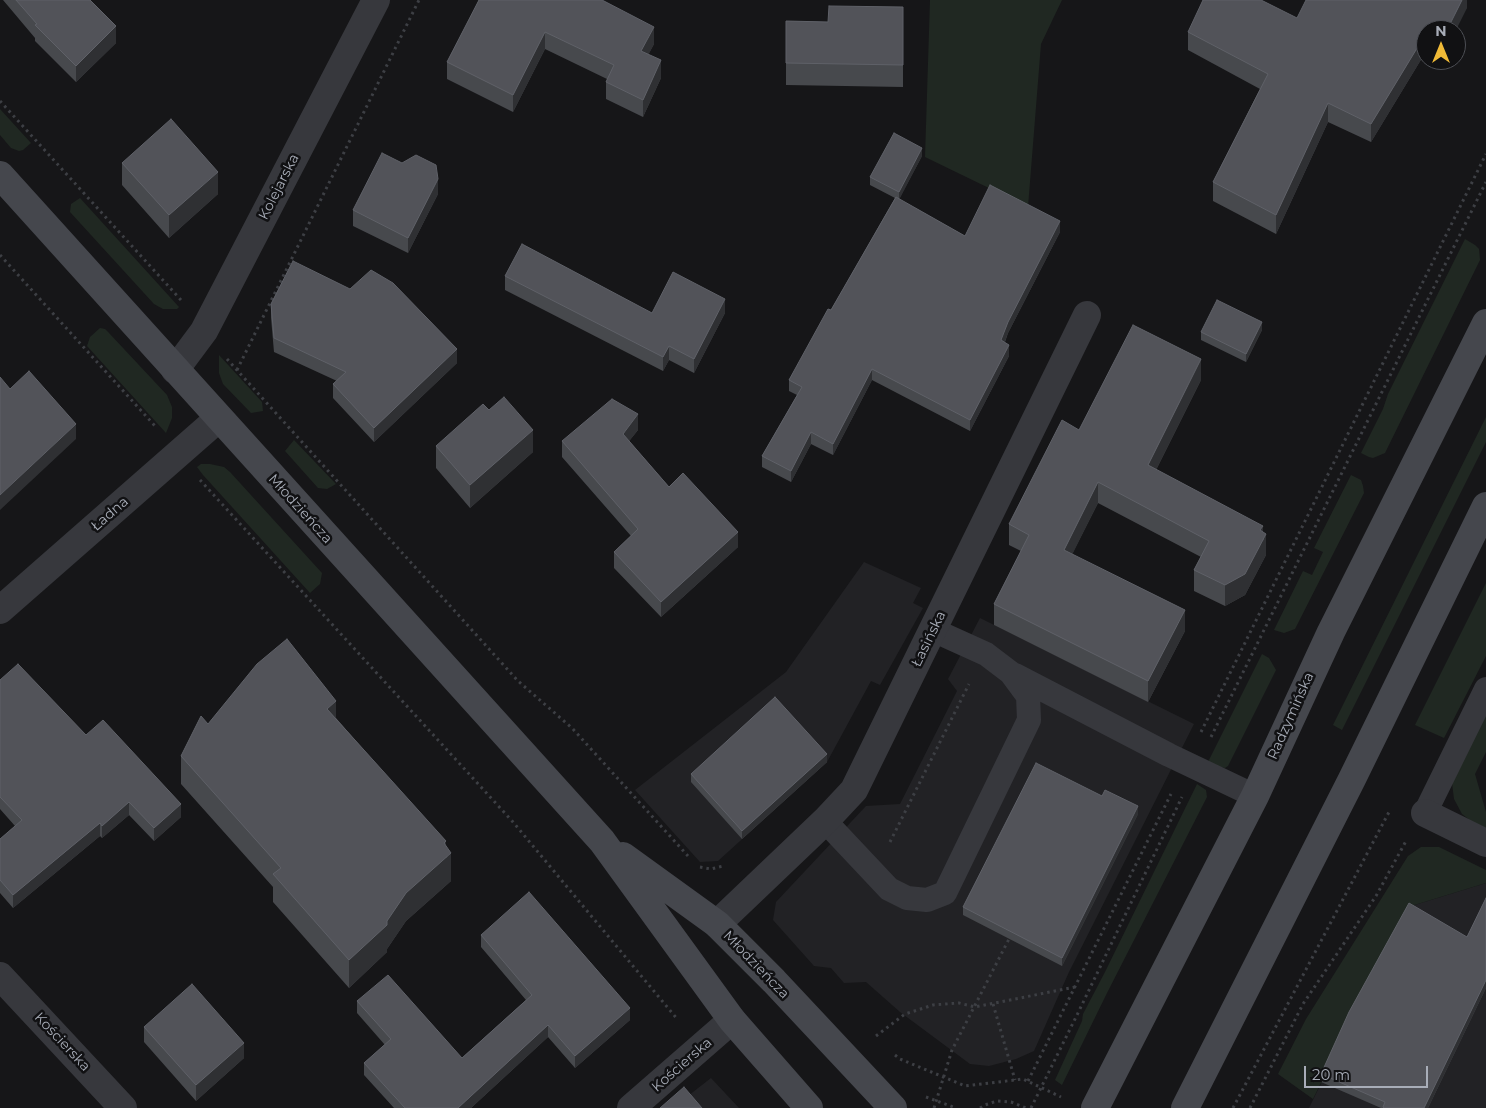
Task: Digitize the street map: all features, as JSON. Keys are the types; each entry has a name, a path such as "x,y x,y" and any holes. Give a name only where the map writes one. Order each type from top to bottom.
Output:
{"main road":[{"name":"Młodzieńcza","path":"0,175 602,841 732,1020 809,1108"},
{"name":"Radzymińska","path":"1095,1108 1254,796 1331,632 1486,323"},
{"path":"1185,1108 1352,779 1486,506"},
{"name":"Młodzieńcza","path":"602,841 717,924 774,981 893,1108"}],"street":[{"name":"Kolejarska","path":"175,370 204,331 376,0"},
{"name":"Łasińska","path":"717,924 825,821 854,790 1087,315"},
{"name":"Ładna","path":"0,610 219,418"},
{"path":"1426,813 1486,843"},
{"name":"Kościerska","path":"0,976 123,1108"},
{"name":"Kościerska","path":"631,1108 732,1020"}],"lane":[{"path":"933,630 986,654 1011,673 1053,696 1254,796"},
{"path":"825,821 889,889 907,898 927,900 945,893 1029,720 1028,696 1011,673"},
{"path":"1426,813 1486,689"}],"path":[{"path":"237,370 419,0"},
{"path":"0,100 185,305"},
{"path":"1030,1108 1191,765 1486,154"},
{"path":"1028,1081 1191,765 1243,676 1486,182"},
{"path":"0,255 155,426"},
{"path":"225,357 518,680 572,728 693,862 700,867 711,869 721,867 729,862"},
{"path":"199,479 513,822 683,1025"},
{"path":"888,845 971,679"},
{"path":"1233,1108 1390,810"},
{"path":"1250,1108 1302,1004 1376,896 1414,825 1426,813"},
{"path":"934,1108 952,1050 1010,939"},
{"path":"876,1036 905,1014 933,1005 958,1003 975,1007 1076,987"},
{"path":"993,1004 1014,1080"},
{"path":"869,1029 882,1042"},
{"path":"894,1053 900,1059 965,1086 1023,1079 1061,1097"},
{"path":"980,1108 997,1102 1011,1102 1026,1108"}],"shaded area":[{"path":"930,0 1062,0 1041,44 1028,207 925,157"},
{"path":"0,109 31,143 23,150 19,151 11,148 0,135"},
{"path":"80,198 179,307 177,309 163,309 154,304 70,212 71,204"},
{"path":"1465,239 1479,249 1480,260 1385,453 1373,458 1369,457 1361,453 1383,409 1388,394"},
{"path":"100,328 105,329 109,333 167,395 172,407 172,418 166,433 87,346 90,337"},
{"path":"219,355 262,402 263,411 251,413 223,384 219,373"},
{"path":"1486,417 1486,442 1342,730 1333,725"},
{"path":"294,440 336,484 327,489 318,488 285,451"},
{"path":"201,464 224,467 230,472 322,573 320,584 310,593 203,475 197,467"},
{"path":"1351,475 1361,480 1364,493 1295,629 1284,633 1274,630 1303,571 1312,575 1323,552 1314,548"},
{"path":"864,562 921,588 913,603 923,608 880,685 871,681 827,762 718,861 700,862 635,790 786,672"},
{"path":"1486,583 1486,656 1444,738 1415,725"},
{"path":"980,618 1194,724 1069,972 1034,1051 1016,1059 989,1066 970,1064 900,1012 866,982 844,983 831,968 814,966 773,920 776,902 866,806 900,804 957,691 948,679"},
{"path":"1262,654 1269,658 1276,670 1228,766 1225,768 1207,764"},
{"path":"1486,707 1486,752 1475,774 1486,812 1486,828 1471,821 1462,814 1454,799 1452,783"},
{"path":"1197,784 1206,790 1207,797 1062,1085 1055,1080 1082,1021 1083,1014"},
{"path":"1421,847 1439,847 1486,870 1486,883 1408,907 1313,1099 1278,1074 1306,1019 1408,856"},
{"path":"1486,883 1486,1108 1309,1108 1408,907"},
{"path":"711,1078 739,1108 673,1108 684,1099"}],"building":[{"path":"16,0 90,0 116,26 76,66 35,25 37,24"},
{"path":"479,0 602,0 654,27 641,51 661,60 643,100 606,82 614,65 545,32 513,95 447,62"},
{"path":"1203,0 1261,0 1297,18 1306,0 1462,0 1452,20 1416,20 1416,50 1371,124 1328,103 1276,215 1213,182 1268,74 1188,32"},
{"path":"829,6 903,7 903,65 786,63 786,21 828,22"},
{"path":"171,119 218,172 169,215 122,163"},
{"path":"894,133 922,148 899,192 870,177"},
{"path":"382,153 402,163 416,155 436,165 438,179 408,238 353,210"},
{"path":"990,185 1060,221 1008,322 1001,340 1009,345 970,420 872,369 833,444 811,432 791,471 762,456 802,387 789,380 828,309 831,310 896,197 965,236"},
{"path":"522,244 652,313 673,272 725,299 694,359 669,346 663,357 505,276"},
{"path":"293,261 350,289 371,270 393,283 457,349 374,428 333,384 346,372 274,338 271,304"},
{"path":"1217,300 1262,322 1246,354 1201,332"},
{"path":"1133,325 1201,359 1148,465 1263,526 1260,530 1266,534 1245,574 1225,585 1194,570 1209,541 1098,482 1064,550 1185,610 1148,681 994,604 1029,535 1009,524 1062,420 1079,430"},
{"path":"29,371 76,424 0,495 0,377 10,389"},
{"path":"504,397 533,430 470,485 436,446 483,404 489,410"},
{"path":"612,399 638,414 623,434 669,487 683,473 738,532 661,602 614,552 638,529 562,441"},
{"path":"287,639 336,701 327,709 446,841 444,843 451,853 406,893 387,921 387,925 349,960 273,874 281,868 181,756 201,716 208,724 257,664"},
{"path":"18,664 86,735 103,720 181,804 154,828 129,802 102,826 100,823 13,895 0,880 0,839 22,820 0,797 0,680"},
{"path":"775,697 827,754 742,831 691,774"},
{"path":"1036,763 1102,796 1105,790 1138,806 1062,958 963,907"},
{"path":"529,892 630,1008 575,1056 548,1025 458,1108 405,1108 364,1063 391,1039 357,1001 388,975 462,1058 532,995 481,935"},
{"path":"1486,898 1486,980 1424,1108 1384,1108 1385,1102 1321,1074 1349,1012 1409,903 1467,937"},
{"path":"192,984 244,1043 196,1085 144,1027"},
{"path":"684,1087 702,1108 660,1108"}]}
